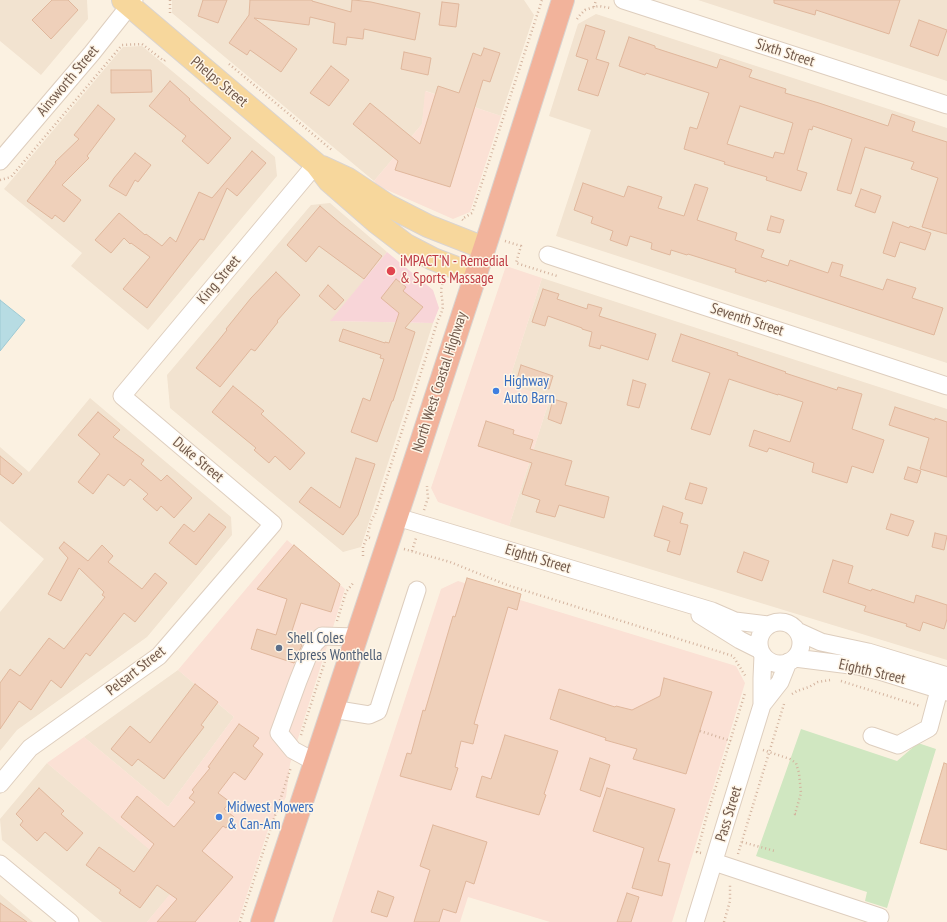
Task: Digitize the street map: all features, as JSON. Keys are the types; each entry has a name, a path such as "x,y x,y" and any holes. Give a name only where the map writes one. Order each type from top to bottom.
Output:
{"highway":[{"name":"North West Coastal Highway","path":"262,922 397,517 563,0"},
{"name":"North West Coastal Highway","path":"269,922 315,762"}],"main road":[{"name":"Phelps Street","path":"129,2 316,164 329,181 376,222 406,245 434,260 475,275"},
{"name":"Phelps Street","path":"316,164 348,178 387,205 428,226 484,248"}],"street":[{"name":"Sixth Street","path":"623,0 947,105"},
{"name":"Ainsworth Street","path":"0,161 92,52 129,2"},
{"name":"King Street","path":"122,396 316,164"},
{"name":"Seventh Street","path":"548,255 947,386"},
{"name":"Duke Street","path":"122,396 273,524"},
{"name":"Eighth Street","path":"397,517 712,611 735,621 768,625"},
{"name":"Pelsart Street","path":"0,784 30,748 159,656 273,524"},
{"path":"332,710 369,715 378,711 417,590"},
{"name":"Eighth Street","path":"680,602 762,653"},
{"path":"781,621 794,626 799,632 801,646 799,653 792,660 781,664 774,663 768,660 762,653 759,644 760,637 768,625 781,621"},
{"name":"Eighth Street","path":"799,632 821,642 868,652 944,683"},
{"path":"315,762 293,750 279,733 298,681 314,644 322,636 356,637"},
{"name":"Pass Street","path":"762,653 762,706"},
{"name":"Eighth Street","path":"792,660 837,662 944,683"},
{"name":"Pass Street","path":"695,922 709,858 762,706 780,682 792,660"},
{"path":"872,736 898,745 929,728 944,683"},
{"path":"709,858 734,869 880,917"},
{"path":"0,864 70,922"}],"path":[{"path":"170,0 170,15 175,19"},
{"path":"458,220 472,213 542,0"},
{"path":"594,7 596,0"},
{"path":"0,180 10,177 122,45 142,44 164,61"},
{"path":"225,61 338,155"},
{"path":"361,562 363,546 371,521 375,514 443,308 441,290 442,283"},
{"path":"367,536 371,538"},
{"path":"412,551 450,562 507,585 733,656 749,682"},
{"path":"337,622 346,592 354,582 356,575"},
{"path":"302,733 328,652"},
{"path":"724,922 730,901 730,882 786,698 797,690 828,679 841,681 934,710"},
{"path":"709,858 697,852 707,815 747,688"},
{"path":"700,731 735,742"},
{"path":"758,749 770,752 796,764 799,773 801,793 795,814 797,814"},
{"path":"240,922 292,765"},
{"path":"742,842 775,851"}],"shaded area":[{"path":"0,0 87,0 88,19 41,75 0,41"},
{"path":"172,0 524,0 534,15 501,116 426,91 422,124 374,181 172,13"},
{"path":"698,0 947,0 947,81"},
{"path":"596,14 947,128 947,363 556,236 591,130 549,116 578,24"},
{"path":"142,46 275,157 277,176 148,330 71,266 82,253 4,189 123,47"},
{"path":"425,91 501,116 470,212 453,219 378,186 374,181 422,124"},
{"path":"330,203 387,252 331,321 433,323 361,547 343,552 170,408 167,375 311,205"},
{"name":"iMPACT'N - Remedial & Sports Massage","path":"387,252 433,290 439,308 433,323 330,321"},
{"name":"Highway Auto Barn","path":"506,266 542,278 508,384 550,398 509,526 438,502 431,488"},
{"path":"542,278 947,409 947,660 509,526 550,398 508,384"},
{"path":"90,398 231,517 232,535 147,637 17,730 0,751 0,612 44,559 0,521 0,447 29,472"},
{"path":"287,540 345,589 290,764 286,797 269,827 238,922 147,922 183,878 47,763 84,737 168,807 234,717 178,670"},
{"path":"458,581 736,666 745,683 672,922 550,922 468,897 460,922 332,922 441,589"},
{"path":"178,670 234,717 168,807 84,737"},
{"path":"47,763 184,878 147,922 102,922 2,840 0,819"},
{"path":"0,894 33,922 0,922"}],"green space":[{"path":"801,729 897,761 918,743 936,749 887,908 865,901 867,892 756,856"}],"water":[{"path":"0,300 25,320 0,351"}],"building":[{"path":"52,0 68,0 78,10 51,39 32,20"},
{"path":"203,0 227,0 218,23 198,16"},
{"path":"250,0 312,0 351,12 352,0 354,0 371,2 420,13 415,40 364,29 363,39 347,37 346,45 333,43 335,23 310,17 309,25 254,18 297,49 281,72 250,50 247,55 229,43 249,15"},
{"path":"774,0 900,0 889,34 816,10 815,15 774,3"},
{"path":"442,2 459,4 456,27 439,25"},
{"path":"919,20 947,30 938,56 910,46"},
{"path":"586,25 605,31 596,59 609,63 598,96 578,90 588,60 576,56"},
{"path":"629,37 655,46 655,48 717,68 720,59 752,70 749,77 786,89 785,93 888,126 892,114 915,122 912,131 947,142 947,234 922,227 938,178 911,169 914,162 865,147 851,194 837,190 852,139 813,126 812,130 809,129 797,170 807,173 801,191 766,180 767,177 724,164 725,162 684,149 690,127 697,129 709,93 619,66","holes":["740,106 793,123 784,154 775,152 773,158 727,144"]},
{"path":"484,48 500,53 490,82 483,80 450,187 395,170 398,161 353,124 370,103 420,144 438,86 459,93 473,53 481,56"},
{"path":"404,52 431,58 428,75 401,69"},
{"path":"331,66 349,80 329,106 310,93"},
{"path":"111,70 151,70 152,92 111,93"},
{"path":"170,81 231,138 208,164 182,141 186,136 149,106"},
{"path":"98,105 115,119 87,156 89,158 62,185 81,200 64,222 55,215 52,219 27,201 56,163 55,162 79,139 74,135"},
{"path":"252,151 266,163 237,196 227,188 204,240 200,239 147,308 123,289 150,257 131,243 130,244 124,238 111,253 95,240 119,213 145,235 146,234 162,246 170,237 176,242 199,192 212,198"},
{"path":"135,153 151,165 138,182 135,180 126,196 109,186"},
{"path":"583,183 624,197 628,186 662,197 658,208 684,216 695,184 708,188 697,220 737,233 735,240 764,250 761,257 788,266 790,260 828,273 832,262 843,265 840,276 883,290 887,279 916,288 912,298 943,308 934,335 767,280 766,282 735,272 736,269 688,254 687,255 671,250 670,255 651,249 652,243 630,236 627,246 610,240 613,231 591,223 593,217 574,210"},
{"path":"861,189 881,196 875,213 855,206"},
{"path":"320,206 382,256 364,279 319,246 306,262 287,245"},
{"path":"771,216 784,220 780,233 767,230"},
{"path":"893,222 909,228 910,226 931,233 925,250 900,242 895,257 883,253"},
{"path":"276,272 300,295 277,321 278,322 255,351 251,349 220,387 196,368 251,298"},
{"path":"396,279 406,287 403,291 423,307 405,328 415,332 393,401 377,442 351,432 363,398 370,401 384,359 380,358 381,355 339,341 343,329 389,343 399,313 381,298"},
{"path":"328,285 344,300 335,310 319,296"},
{"path":"543,289 559,294 557,299 587,309 588,304 602,308 599,316 656,334 648,360 601,345 600,349 589,346 592,332 548,316 545,326 532,322"},
{"path":"681,334 738,353 737,355 786,372 785,373 837,390 838,387 862,394 852,429 884,440 873,473 852,466 847,483 812,472 814,463 769,448 767,452 749,446 754,430 790,442 803,402 729,379 710,435 691,429 710,373 672,361"},
{"path":"521,365 553,376 549,389 517,379"},
{"path":"633,380 646,384 639,408 627,405"},
{"path":"233,386 264,411 261,414 305,453 290,470 275,456 269,463 254,450 256,448 212,412"},
{"path":"553,399 567,403 561,424 548,419"},
{"path":"895,407 935,420 935,418 947,422 947,477 920,469 929,438 889,425"},
{"path":"98,412 120,430 113,437 144,460 141,464 161,481 167,475 192,498 174,518 161,506 157,511 143,499 148,494 130,479 124,486 108,474 93,494 78,482 100,454 78,435"},
{"path":"486,421 514,430 513,434 533,440 530,449 572,461 565,485 609,497 604,518 559,505 555,517 536,512 540,500 522,494 532,463 478,446"},
{"path":"0,456 22,474 13,484 0,474"},
{"path":"356,458 375,464 358,515 343,535 299,502 311,487 340,508"},
{"path":"908,467 921,471 917,483 904,479"},
{"path":"690,483 707,488 702,504 685,499"},
{"path":"663,506 683,513 680,523 688,525 680,555 667,551 670,541 654,536"},
{"path":"209,514 226,527 196,565 169,543 184,524 194,532"},
{"path":"891,514 914,521 908,536 886,529"},
{"path":"935,533 947,536 944,550 932,547"},
{"path":"64,542 88,561 102,545 113,556 108,562 142,589 155,573 167,583 135,622 124,613 90,656 86,653 61,688 51,680 31,710 19,701 0,729 0,683 10,669 20,676 49,638 64,649 105,597 102,595 104,592 79,568 61,601 48,594 68,558 59,548"},
{"path":"294,545 340,584 331,612 301,603 289,640 302,645 294,663 251,649 257,629 276,635 287,599 257,589"},
{"path":"744,552 769,561 762,581 737,572"},
{"path":"833,560 853,566 848,583 871,591 872,589 914,603 916,595 947,605 947,619 944,629 923,622 920,631 906,626 907,624 864,611 866,606 823,592"},
{"path":"467,578 521,594 517,610 508,607 474,724 478,725 473,744 461,741 455,767 458,768 451,790 400,776 407,753 411,754 423,710 425,711 453,616 455,617"},
{"path":"664,678 712,692 686,774 633,759 637,749 605,740 606,738 550,719 559,689 615,707 632,710 660,696"},
{"path":"195,684 218,702 201,725 204,727 164,779 138,759 132,766 111,749 130,726 150,743"},
{"path":"239,724 259,738 253,746 263,754 245,780 234,772 218,793 230,802 224,809 234,817 226,828 223,826 202,851 233,877 195,922 157,922 177,899 157,885 140,908 119,893 121,890 86,865 99,847 134,872 154,844 121,817 137,796 174,827 195,802 189,798 194,792 192,790 210,768 208,767"},
{"path":"505,735 558,751 539,815 476,797 482,776 491,779"},
{"path":"590,758 610,765 600,797 580,790"},
{"path":"944,763 947,764 947,850 920,843"},
{"path":"39,788 64,811 61,814 83,833 67,851 45,832 37,841 20,825 23,821 16,814"},
{"path":"607,788 675,809 658,861 670,864 662,896 632,888 644,848 593,831"},
{"path":"433,825 487,842 474,884 466,881 456,913 443,909 439,922 414,922 430,870 420,866"},
{"path":"378,891 394,897 387,917 371,912"},
{"path":"627,893 639,897 631,922 617,922"},
{"path":"0,903 27,922 0,922"}],"place":[{"name":"iMPACT'N - Remedial & Sports Massage","path":"391,271"},
{"name":"Highway Auto Barn","path":"496,391"},
{"name":"Shell Coles Express Wonthella","path":"279,648"},
{"name":"Midwest Mowers & Can-Am","path":"219,817"}]}
